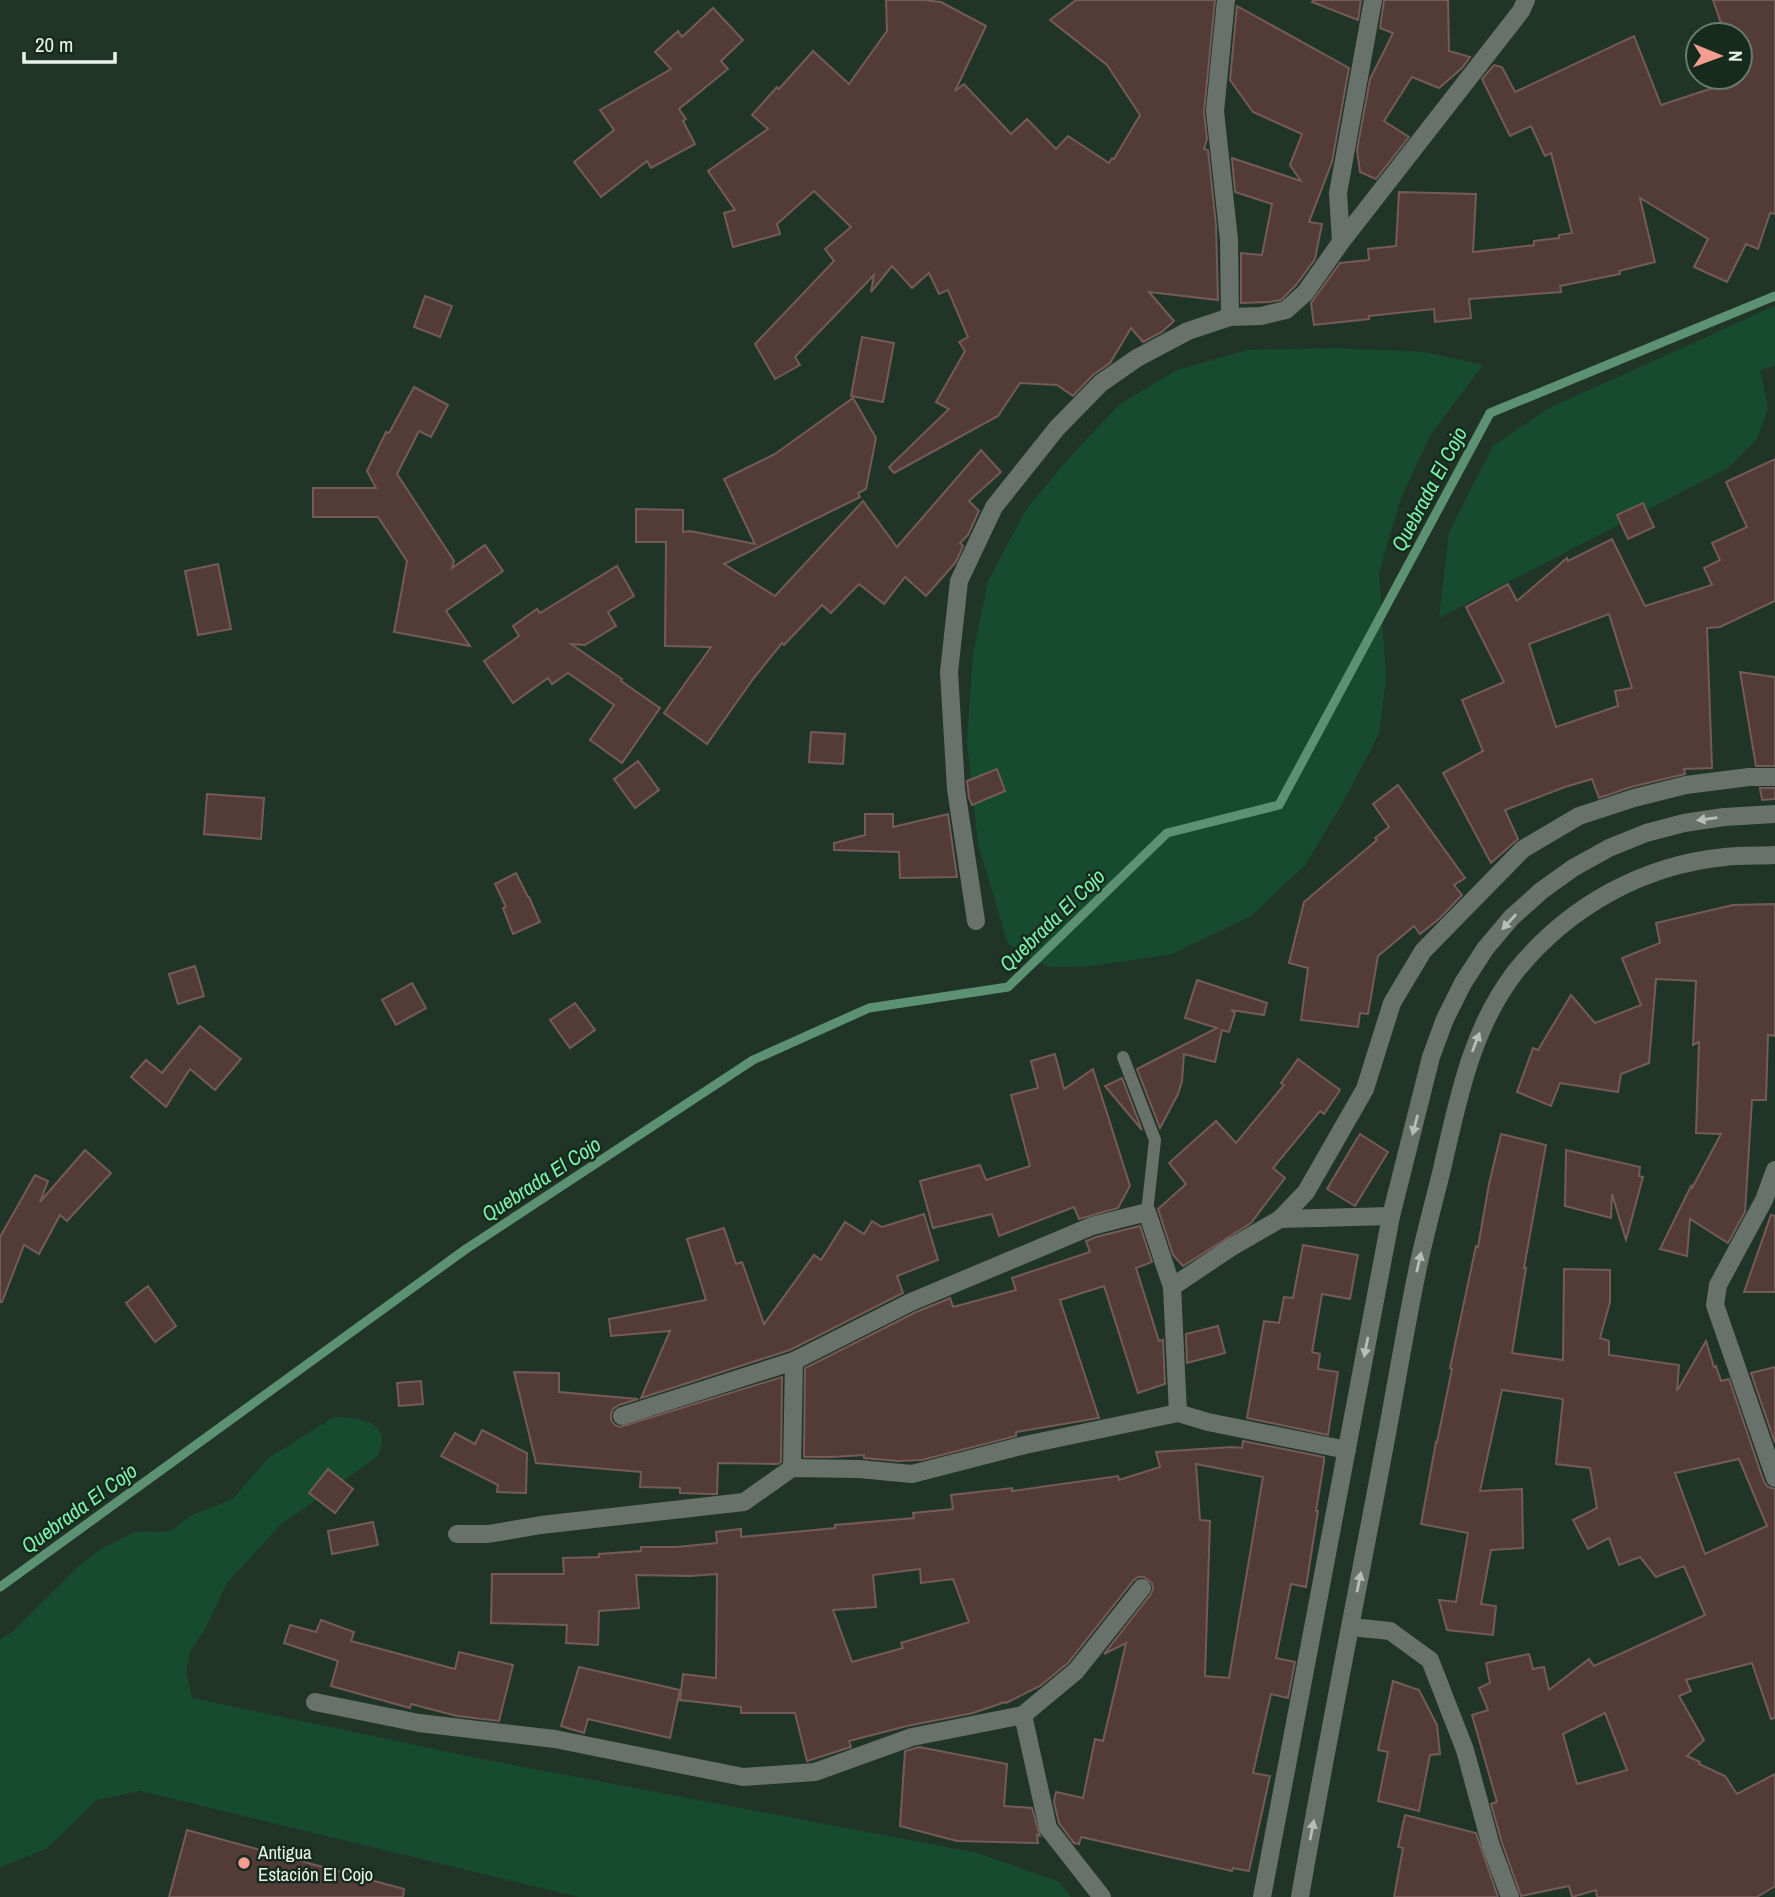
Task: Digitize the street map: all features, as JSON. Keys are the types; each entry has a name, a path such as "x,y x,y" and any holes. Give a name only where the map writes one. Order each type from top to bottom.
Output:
{"street":[{"path":"1226,0 1215,111 1229,240 1230,317"},
{"path":"1341,242 1338,193 1373,0"},
{"path":"976,921 956,789 949,672 959,581 994,507 1057,428 1101,383 1137,358 1188,331 1230,317 1261,316 1286,310 1306,293 1341,242 1521,11 1526,0"},
{"path":"1172,1287 1280,1219 1306,1192 1365,1089 1392,1003 1423,951 1523,849 1579,816 1634,798 1686,785 1749,777 1775,777"},
{"path":"1262,1897 1391,1216 1431,1057 1445,1019 1463,983 1485,949 1511,918 1541,891 1573,868 1609,848 1684,822 1775,814"},
{"path":"1300,1897 1418,1268 1466,1067 1479,1034 1495,1002 1538,946 1564,922 1593,901 1624,884 1691,862 1726,856 1775,855"},
{"path":"1775,1170 1764,1200 1718,1285 1715,1305 1775,1478"},
{"path":"622,1416 794,1361 911,1302 1043,1246 1092,1226 1147,1212 1172,1287 1178,1413"},
{"path":"1280,1219 1391,1216"},
{"path":"792,1468 794,1361"},
{"path":"457,1534 488,1534 541,1525 744,1502 792,1468 859,1469 912,1474 1178,1413 1208,1422 1347,1450"},
{"path":"314,1702 419,1723 555,1739 743,1777 815,1772 912,1737 1023,1715 1076,1671 1142,1588"},
{"path":"1351,1627 1390,1631 1430,1660 1465,1750 1491,1846 1510,1897"},
{"path":"1023,1715 1048,1828 1102,1897"}],"lane":[{"path":"1123,1057 1154,1140 1147,1212"}],"green space":[{"path":"1775,306 1775,366 1760,370 1768,408 1757,439 1728,468 1439,618 1449,532 1493,446 1547,409"},
{"path":"1331,348 1425,352 1483,365 1431,434 1401,498 1379,572 1386,679 1379,734 1342,804 1305,865 1251,916 1172,954 1093,966 1049,967 1008,944 978,844 967,741 973,654 988,581 1027,508 1120,404 1177,370 1247,350"},
{"path":"334,1417 364,1421 378,1429 382,1436 377,1457 280,1525 227,1583 204,1631 191,1650 186,1671 192,1698 477,1758 978,1853 1059,1882 1071,1897 578,1897 141,1791 97,1800 46,1849 0,1867 0,1640 13,1631 80,1565 101,1549 135,1532 171,1531 190,1516 233,1499 267,1459"}],"building":[{"path":"886,0 941,2 986,26 955,91 964,84 1011,134 1027,119 1056,149 1068,136 1109,163 1140,115 1107,65 1050,20 1076,0 1215,0 1204,112 1207,139 1204,149 1208,150 1216,225 1218,300 1149,292 1174,321 1162,332 1143,342 1131,328 1110,363 1093,375 1073,396 1057,385 1020,383 998,416 894,473 889,467 949,409 936,402 965,351 959,342 968,337 948,290 939,294 929,273 912,288 892,266 871,292 874,275 795,357 800,365 775,379 755,344 834,261 825,249 851,227 814,191 777,224 780,234 733,247 724,213 735,210 708,171 768,129 752,115 813,51 849,84 887,31"},
{"path":"1361,0 1358,20 1312,2"},
{"path":"1384,0 1448,0 1449,51 1470,57 1462,68 1439,88 1412,77 1384,121 1409,137 1376,179 1360,172 1357,150 1370,79 1393,33 1380,28"},
{"path":"1713,0 1775,0 1775,214 1770,213 1758,249 1746,244 1727,282 1694,267 1708,239 1640,198 1655,262 1619,271 1620,274 1560,286 1561,292 1469,299 1471,318 1435,322 1434,309 1314,325 1311,303 1340,263 1369,260 1368,249 1396,246 1399,192 1476,194 1473,252 1534,245 1534,241 1559,238 1559,235 1572,233 1551,153 1545,156 1531,126 1510,136 1482,79 1494,65 1502,67 1515,92 1634,36 1661,105 1704,91 1754,91 1754,21 1720,21"},
{"path":"1237,6 1349,68 1332,162 1309,222 1322,224 1315,259 1281,300 1269,302 1241,303 1241,253 1262,255 1272,204 1235,192 1232,158 1301,181 1290,165 1302,134 1253,112 1230,80"},
{"path":"713,8 743,40 721,61 728,69 679,109 686,119 683,121 695,144 651,168 647,161 601,197 574,162 614,130 600,110 671,69 655,52 678,31 682,37"},
{"path":"425,296 452,306 440,337 414,327"},
{"path":"862,337 894,343 883,402 851,396"},
{"path":"414,387 448,405 431,437 419,431 397,474 454,561 452,568 485,545 503,571 446,611 470,646 394,632 407,561 378,517 313,517 313,488 376,488 367,471 386,432 389,433"},
{"path":"853,398 876,438 866,489 858,493 860,497 724,564 775,596 863,501 897,547 981,450 1001,472 969,501 979,511 968,535 960,543 963,546 956,562 926,596 905,577 884,604 859,584 831,613 822,605 784,645 782,643 707,744 664,713 711,647 665,646 666,542 636,542 636,509 683,510 683,532 690,531 755,544 724,479 775,454"},
{"path":"1775,459 1775,601 1720,627 1707,628 1712,768 1684,769 1685,774 1599,798 1592,779 1505,810 1518,839 1491,863 1443,773 1483,751 1462,700 1504,682 1466,607 1508,584 1517,601 1567,558 1568,561 1612,539 1645,606 1712,585 1704,568 1720,560 1712,543 1747,527 1726,482","holes":["1609,614 1632,688 1615,691 1618,706 1556,727 1529,644"]},
{"path":"1643,503 1654,527 1628,539 1617,515"},
{"path":"218,564 231,629 198,635 185,571"},
{"path":"617,566 634,596 608,612 616,626 585,645 571,644 660,708 622,763 590,740 614,705 568,673 552,684 548,678 513,703 484,661 519,636 513,626 537,609 540,613"},
{"path":"1740,672 1775,677 1775,766 1756,766"},
{"path":"811,732 845,734 843,764 809,762"},
{"path":"638,761 659,790 635,808 614,779"},
{"path":"997,769 1005,791 972,805 967,781"},
{"path":"1398,785 1465,878 1454,885 1462,895 1420,934 1414,926 1378,956 1368,1014 1360,1013 1358,1027 1301,1020 1308,968 1289,963 1304,902 1389,827 1373,804"},
{"path":"1760,788 1775,788 1775,799 1762,800"},
{"path":"207,794 264,798 261,839 204,834"},
{"path":"865,814 893,814 893,827 948,814 957,877 900,878 899,852 834,850 834,843 865,835"},
{"path":"516,873 540,922 513,934 503,908 506,907 495,884"},
{"path":"1775,904 1775,1036 1768,1035 1766,1100 1752,1100 1745,1212 1728,1243 1690,1219 1687,1256 1660,1249 1691,1186 1692,1188 1721,1134 1696,1133 1699,1042 1693,1045 1696,981 1656,979 1649,1063 1621,1074 1618,1092 1560,1083 1551,1106 1517,1092 1533,1048 1538,1050 1571,995 1595,1023 1641,1005 1622,958 1660,943 1656,923 1733,905"},
{"path":"195,966 204,996 178,1004 169,974"},
{"path":"1197,980 1267,1003 1264,1015 1231,1010 1235,1013 1229,1032 1222,1030 1215,1062 1184,1054 1178,1094 1160,1128 1137,1069 1217,1028 1185,1018"},
{"path":"412,983 426,1008 396,1025 382,1000"},
{"path":"575,1003 595,1030 570,1048 550,1020"},
{"path":"200,1026 241,1059 215,1090 190,1069 166,1107 131,1077 146,1060 162,1073"},
{"path":"1055,1054 1064,1089 1093,1069 1130,1186 1118,1208 1079,1219 1074,1207 999,1236 992,1214 933,1228 920,1181 980,1165 986,1180 1030,1166 1011,1095 1038,1088 1031,1061"},
{"path":"1298,1059 1340,1090 1324,1114 1320,1111 1273,1168 1285,1178 1251,1223 1183,1266 1173,1255 1158,1209 1186,1184 1169,1163 1216,1121 1236,1143 1284,1085 1281,1083"},
{"path":"1122,1078 1142,1130 1105,1086"},
{"path":"1360,1134 1388,1152 1355,1206 1327,1189"},
{"path":"1501,1134 1546,1145 1512,1353 1563,1360 1564,1269 1610,1270 1610,1302 1600,1338 1609,1341 1609,1355 1679,1365 1677,1391 1706,1341 1721,1381 1729,1379 1764,1482 1775,1489 1775,1718 1771,1719 1752,1663 1686,1680 1691,1691 1679,1696 1704,1740 1687,1756 1725,1776 1737,1794 1775,1774 1775,1886 1757,1897 1597,1897 1596,1890 1572,1897 1569,1886 1521,1896 1491,1804 1497,1802 1472,1715 1488,1710 1479,1688 1490,1683 1486,1663 1529,1654 1533,1669 1544,1667 1549,1690 1589,1659 1594,1666 1705,1615 1684,1566 1656,1577 1640,1557 1619,1565 1609,1538 1588,1549 1573,1520 1597,1508 1590,1468 1556,1464 1563,1399 1502,1390 1480,1491 1522,1489 1523,1548 1491,1550 1481,1604 1496,1606 1493,1635 1447,1630 1439,1600 1456,1602 1468,1533 1421,1524 1452,1369 1450,1368 1476,1246 1478,1247","holes":["1739,1459 1767,1526 1705,1554 1675,1473","1605,1713 1627,1770 1577,1784 1563,1734"]},
{"path":"85,1150 111,1173 67,1221 60,1215 39,1254 24,1245 0,1302 0,1237 35,1175 48,1181 40,1202"},
{"path":"1566,1150 1640,1167 1639,1176 1643,1177 1626,1240 1612,1194 1611,1218 1565,1206"},
{"path":"924,1214 938,1260 897,1276 903,1293 790,1350 641,1398 670,1331 611,1336 609,1319 706,1300 687,1239 724,1228 736,1264 742,1262 764,1324 814,1255 821,1260 845,1222 864,1234 872,1221 882,1227"},
{"path":"1771,1215 1775,1216 1775,1292 1744,1292"},
{"path":"1140,1226 1152,1262 1136,1268 1159,1341 1163,1340 1165,1384 1138,1393 1104,1286 1060,1300 1099,1418 1016,1432 1016,1436 922,1460 898,1461 864,1458 864,1455 804,1457 805,1368 916,1312 950,1298 953,1307 1016,1290 1012,1278 1090,1252 1086,1241"},
{"path":"1303,1245 1358,1255 1350,1299 1322,1294 1312,1352 1320,1354 1318,1369 1338,1372 1328,1435 1247,1418 1264,1321 1279,1323 1284,1297 1293,1298"},
{"path":"148,1286 176,1326 155,1342 126,1303"},
{"path":"1218,1326 1225,1353 1187,1363 1186,1334"},
{"path":"1775,1367 1775,1443 1751,1373"},
{"path":"514,1372 559,1373 559,1392 638,1399 613,1409 611,1420 620,1427 782,1377 781,1462 718,1463 717,1494 680,1493 680,1488 640,1487 641,1472 536,1463"},
{"path":"421,1381 423,1404 399,1406 397,1383"},
{"path":"482,1430 527,1453 526,1493 497,1492 498,1485 441,1456 455,1433 475,1444"},
{"path":"1243,1441 1324,1457 1306,1587 1291,1584 1276,1658 1295,1662 1288,1698 1271,1694 1253,1773 1270,1776 1249,1871 1233,1868 1232,1871 1081,1837 1079,1844 1074,1843 1059,1823 1054,1802 1056,1792 1083,1798 1095,1739 1103,1741 1126,1643 1104,1654 1151,1594 1152,1583 1144,1577 1133,1581 1068,1663 1040,1686 1006,1703 973,1713 849,1741 851,1747 807,1761 795,1713 741,1713 741,1707 680,1700 683,1674 716,1678 717,1574 636,1575 639,1608 599,1611 598,1645 566,1643 567,1625 491,1623 492,1574 564,1574 563,1558 599,1557 599,1554 641,1551 641,1547 717,1543 716,1532 741,1529 741,1537 914,1518 913,1513 953,1509 951,1495 1012,1488 1012,1491 1118,1476 1119,1480 1160,1467 1156,1452 1242,1448","holes":["1196,1464 1263,1477 1229,1678 1205,1676 1210,1521 1200,1520","920,1569 921,1583 953,1579 969,1622 901,1643 903,1648 852,1662 833,1610 876,1607 873,1575"]},
{"path":"328,1469 353,1489 335,1513 309,1493"},
{"path":"373,1522 378,1545 332,1554 328,1531"},
{"path":"321,1620 354,1632 351,1641 455,1669 459,1652 513,1665 499,1721 457,1716 411,1704 410,1708 331,1686 338,1661 284,1643 290,1625 316,1632"},
{"path":"579,1667 680,1690 670,1738 588,1719 584,1733 561,1726"},
{"path":"1393,1681 1419,1690 1437,1725 1440,1754 1430,1755 1419,1811 1378,1801 1388,1752 1378,1750"},
{"path":"919,1747 1007,1764 1004,1806 1032,1808 1040,1836 1037,1835 1038,1843 957,1841 900,1826 905,1751"},
{"path":"1405,1815 1476,1833 1498,1897 1394,1897 1403,1848 1398,1847"},
{"name":"Antigua Estación El Cojo","path":"187,1830 404,1889 403,1897 169,1897"}],"waterway":[{"name":"Quebrada El Cojo","path":"0,1587 466,1249 753,1060 869,1008 1008,987 1167,833 1279,805 1490,413 1775,296"}],"place":[{"name":"Antigua Estación El Cojo","path":"244,1863"}]}
